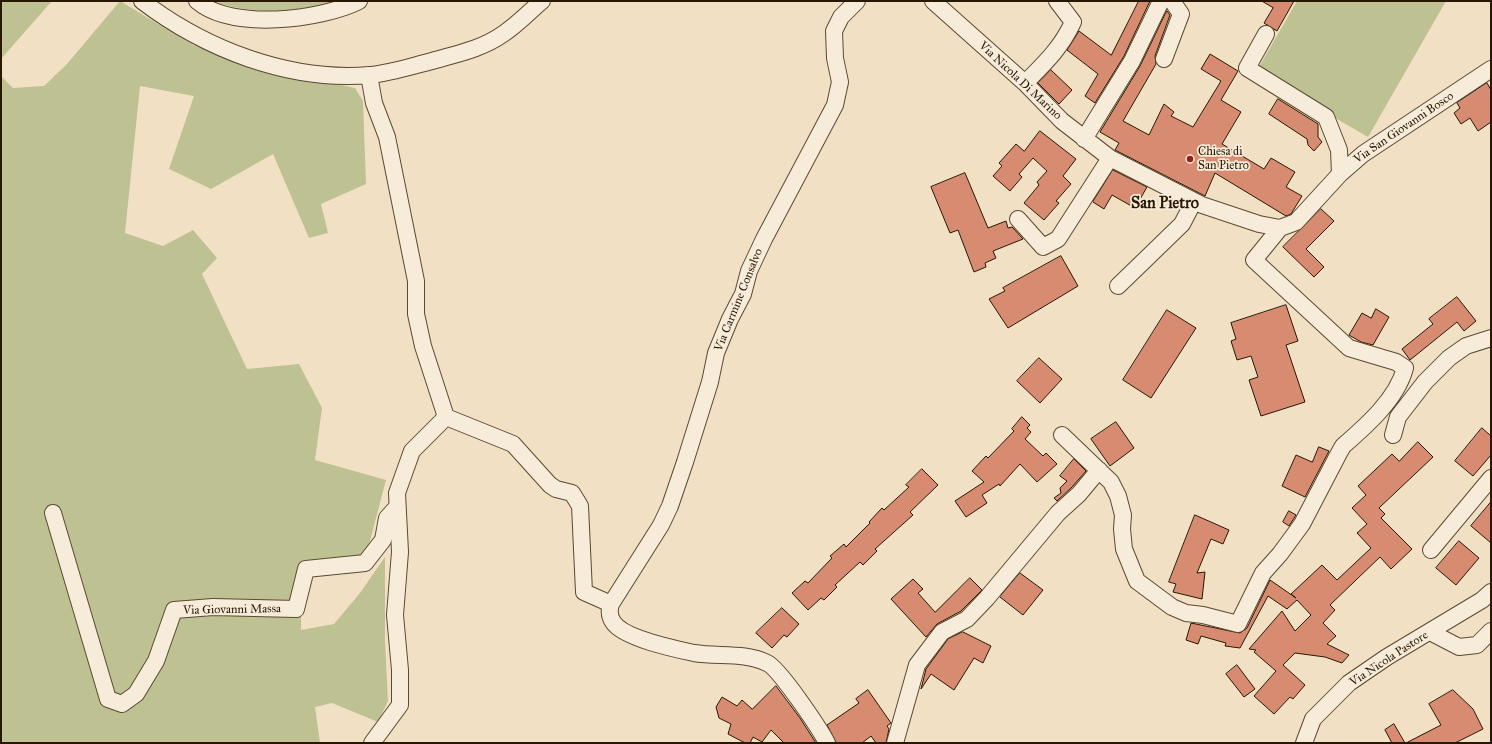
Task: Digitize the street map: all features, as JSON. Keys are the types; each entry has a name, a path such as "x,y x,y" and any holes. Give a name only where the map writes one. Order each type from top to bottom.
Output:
{"street":[{"path":"142,1 167,20 199,38 273,66 310,74 369,75 409,67 473,50 502,35 542,1"},
{"path":"197,1 222,14 280,19 322,15 359,1"},
{"name":"Via Carmine Consalvo","path":"611,604 657,532 670,506 686,462 710,382 716,353 730,319 743,294 749,271 764,239 835,105 840,82 834,58 834,31 841,17 857,1"},
{"name":"Via Nicola Di Marino","path":"933,1 1025,83 1062,121 1110,158"},
{"path":"1025,83 1056,52 1065,40 1073,22 1057,1"},
{"path":"1084,139 1132,61 1161,1"},
{"path":"1164,60 1181,14 1172,1"},
{"path":"1266,34 1247,68 1326,117 1339,150 1340,174"},
{"name":"Via San Giovanni Bosco","path":"1280,228 1296,222 1340,174 1363,154 1491,69"},
{"path":"369,75 374,103 387,137 416,281 416,314 423,346 446,417"},
{"path":"1018,219 1043,247 1058,240 1110,158 1194,201 1259,224 1280,228 1254,260 1349,348 1396,362 1405,368 1402,378 1377,415 1343,446 1302,524 1280,554 1263,573 1238,624 1203,615 1186,613 1172,607 1137,581 1124,549 1122,529 1123,515 1118,496 1112,482 1062,436"},
{"path":"1118,286 1182,224 1194,201"},
{"path":"1393,435 1398,417 1425,382 1449,358 1466,346 1491,338"},
{"path":"446,417 513,444 550,485 556,489 572,493 580,506 584,592 611,604 609,611 613,622 623,631 695,653 751,658 768,663 782,676 827,743"},
{"path":"372,743 400,705 400,670 395,615 400,552 397,493 412,451 446,417"},
{"path":"895,743 917,665 942,632 967,619 987,598 1058,513 1079,494 1099,470"},
{"path":"1431,550 1491,478"},
{"name":"Via Giovanni Massa","path":"53,513 108,699 122,704 136,694 156,661 174,610 213,608 296,609 306,569 365,563 383,540 387,518 397,507"},
{"name":"Via Nicola Pastore","path":"1304,743 1313,719 1349,683 1387,657 1482,600 1491,592"},
{"path":"1430,632 1459,647 1477,645 1491,631"}],"green space":[{"path":"1,1 52,1 1,59"},
{"path":"120,1 193,45 246,64 355,88 363,101 366,184 321,204 328,233 309,238 273,154 211,189 169,169 194,96 140,86 125,233 163,246 193,230 217,258 202,274 247,369 299,364 322,408 315,460 386,480 366,556 301,563 301,630 334,624 360,593 385,557 385,642 388,701 378,722 332,703 315,707 320,743 1,743 1,76 13,88 44,86 67,64"},
{"path":"214,1 337,1 307,8 276,11 244,9"},
{"path":"1297,1 1446,1 1368,137 1256,72"}],"building":[{"path":"1139,1 1150,1 1124,56 1095,103 1085,96 1098,74 1067,50 1079,31 1111,55"},
{"path":"1262,1 1294,1 1277,31 1264,23 1273,8"},
{"path":"1167,11 1170,15 1155,56 1156,64 1123,121 1149,135 1164,104 1174,112 1171,116 1193,127 1221,81 1201,69 1210,54 1238,71 1221,100 1241,112 1222,144 1264,169 1271,158 1295,172 1286,187 1302,196 1291,214 1286,216 1215,173 1205,196 1115,150 1119,143 1100,132 1140,66"},
{"path":"1051,70 1072,90 1059,104 1038,83"},
{"path":"1487,83 1491,90 1491,122 1478,131 1470,118 1461,124 1454,113 1460,108 1457,103"},
{"path":"1278,99 1318,124 1318,137 1322,142 1314,151 1308,145 1307,139 1269,114"},
{"path":"1040,131 1076,159 1063,176 1071,184 1056,201 1059,203 1044,220 1024,203 1039,185 1037,182 1047,171 1033,158 1019,174 1022,177 1010,191 993,176 1002,166 999,163 1016,144 1024,151"},
{"path":"1113,170 1147,187 1135,208 1112,195 1104,209 1093,202"},
{"path":"965,173 988,228 1006,221 1008,228 1012,227 1023,239 993,251 996,258 985,263 986,267 974,272 958,230 950,233 931,187"},
{"path":"1321,209 1334,221 1306,249 1324,267 1314,277 1283,247"},
{"path":"1061,256 1078,286 1008,328 989,299 1005,291 1003,288"},
{"path":"1457,297 1476,321 1464,331 1457,322 1410,360 1402,349 1433,324 1429,319"},
{"path":"1286,305 1298,341 1286,345 1305,402 1261,416 1249,380 1258,377 1251,356 1237,360 1231,341 1236,339 1231,323"},
{"path":"1376,309 1389,317 1373,345 1361,342 1349,335 1362,313 1371,318"},
{"path":"1167,310 1196,328 1151,398 1123,380"},
{"path":"1039,358 1062,379 1040,403 1017,381"},
{"path":"1022,417 1030,425 1027,428 1031,432 1025,439 1043,456 1046,453 1057,464 1037,482 1020,464 1000,486 999,484 982,495 987,503 966,517 955,501 984,482 972,471 986,456 988,458 1014,431 1012,429"},
{"path":"1116,422 1134,448 1110,466 1091,439"},
{"path":"1482,428 1491,436 1491,455 1473,476 1455,461"},
{"path":"1418,442 1433,457 1379,508 1385,514 1381,518 1412,549 1391,569 1380,557 1330,605 1335,610 1323,623 1336,636 1327,644 1349,655 1342,663 1325,657 1295,653 1283,665 1305,685 1293,699 1290,697 1274,714 1254,696 1276,671 1254,652 1256,650 1249,649 1282,611 1295,631 1311,615 1297,600 1287,609 1268,596 1240,648 1225,646 1226,643 1201,636 1198,644 1186,640 1191,623 1240,633 1247,628 1270,580 1296,598 1291,594 1322,565 1337,580 1371,548 1357,533 1367,524 1352,508 1366,495 1358,486 1392,454 1399,461"},
{"path":"1319,447 1329,451 1305,497 1282,486 1296,455 1312,462"},
{"path":"1074,459 1086,471 1057,501 1054,498 1061,493 1060,488 1067,481 1060,476"},
{"path":"922,469 938,485 910,512 913,515 875,549 877,551 863,565 860,562 835,585 837,587 824,600 821,598 808,610 792,593 805,581 808,583 832,558 830,556 844,544 846,547 870,523 869,522 882,508 884,510 909,487 906,485"},
{"path":"1491,502 1491,543 1471,526"},
{"path":"1289,511 1296,515 1289,526 1283,522"},
{"path":"1195,515 1229,530 1223,544 1211,539 1197,573 1205,572 1202,599 1173,592 1176,584 1169,582"},
{"path":"1459,541 1479,558 1456,585 1436,568"},
{"path":"1020,573 1043,590 1023,615 1000,597"},
{"path":"970,578 982,590 961,611 937,624 926,637 891,599 913,579 923,589 918,593 935,612"},
{"path":"782,608 799,624 787,637 784,635 772,648 756,633"},
{"path":"963,632 991,646 983,663 974,658 954,690 931,674 921,689 926,669 948,639"},
{"path":"1237,665 1255,689 1244,697 1226,674"},
{"path":"776,686 800,718 816,743 784,743 771,730 762,742 753,737 750,743 745,743 728,734 731,724 719,718 716,707 722,697 737,706 742,700 752,709"},
{"path":"868,690 891,723 887,726 889,729 886,743 876,743 871,736 862,743 836,743 827,725 859,703 856,699"},
{"path":"1453,690 1473,709 1483,729 1455,743 1406,743 1441,725 1429,704"},
{"path":"1394,724 1405,743 1392,743 1385,730"}],"place":[{"name":"Chiesa di San Pietro","path":"1190,159"}],"district":[{"name":"San Pietro","path":"1165,204"}]}
